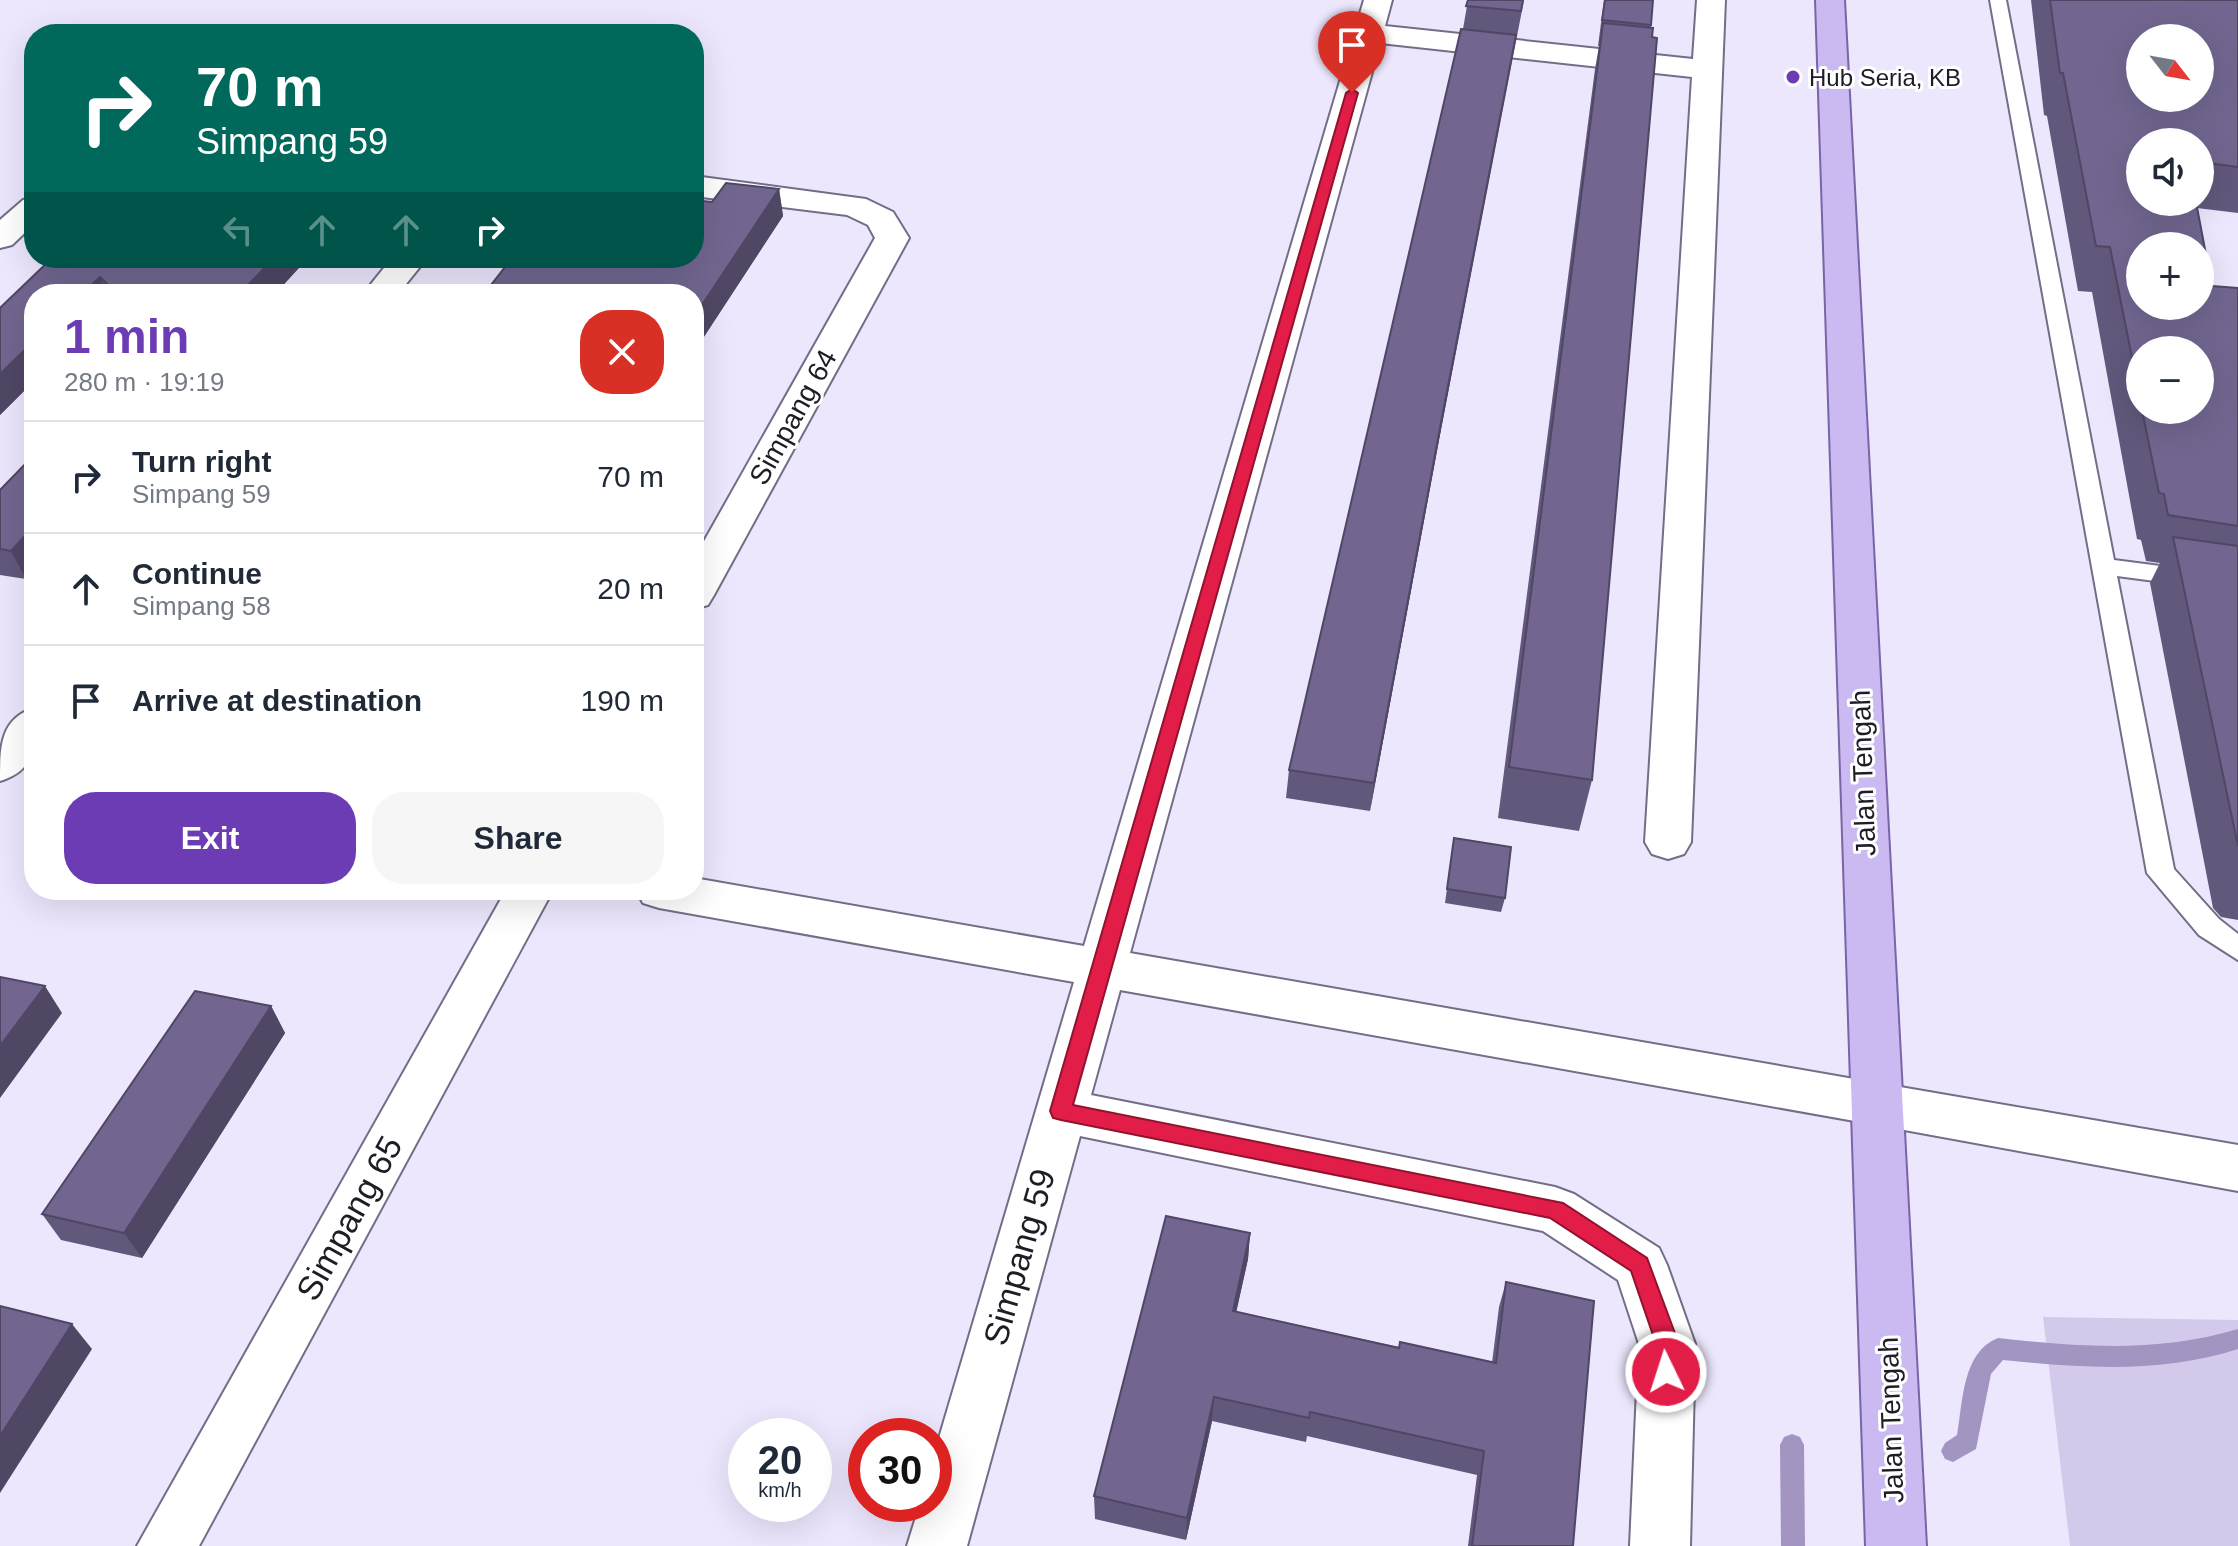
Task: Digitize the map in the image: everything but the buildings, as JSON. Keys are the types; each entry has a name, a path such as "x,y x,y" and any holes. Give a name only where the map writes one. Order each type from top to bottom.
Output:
{"main road":[{"name":"Jalan Tengah","path":"1830,0 1896,1546"}],"street":[{"path":"1668,842 1711,0"},
{"path":"1374,16 1708,70"},
{"name":"Simpang 59","path":"937,1546 1374,16"},
{"name":"Simpang 64","path":"704,187 855,206 881,219 892,238 704,577"},
{"path":"0,238 24,216"},
{"path":"388,284 402,268"},
{"path":"0,765 24,735"},
{"path":"0,774 24,778"},
{"path":"704,898 2238,1168"},
{"name":"Simpang 65","path":"167,1546 524,900"},
{"path":"1061,1111 1555,1210 1640,1265 1667,1344 1660,1546"}],"lane":[{"path":"1998,0 2161,873 2209,927 2238,949"},
{"path":"2105,567 2238,584"}],"shaded area":[{"path":"2043,1317 2238,1320 2238,1546 2070,1546"}],"waterway":[{"path":"1953,1451 1968,1441 1980,1369 1998,1349 2089,1357 2149,1357 2209,1348 2238,1339"},
{"path":"1792,1445 1793,1546"}],"place":[{"name":"Hub Seria, KB","path":"1793,77"}],"route":[{"path":"1352,93 1061,1111 1555,1210 1640,1265 1667,1344 1666,1372"}]}
